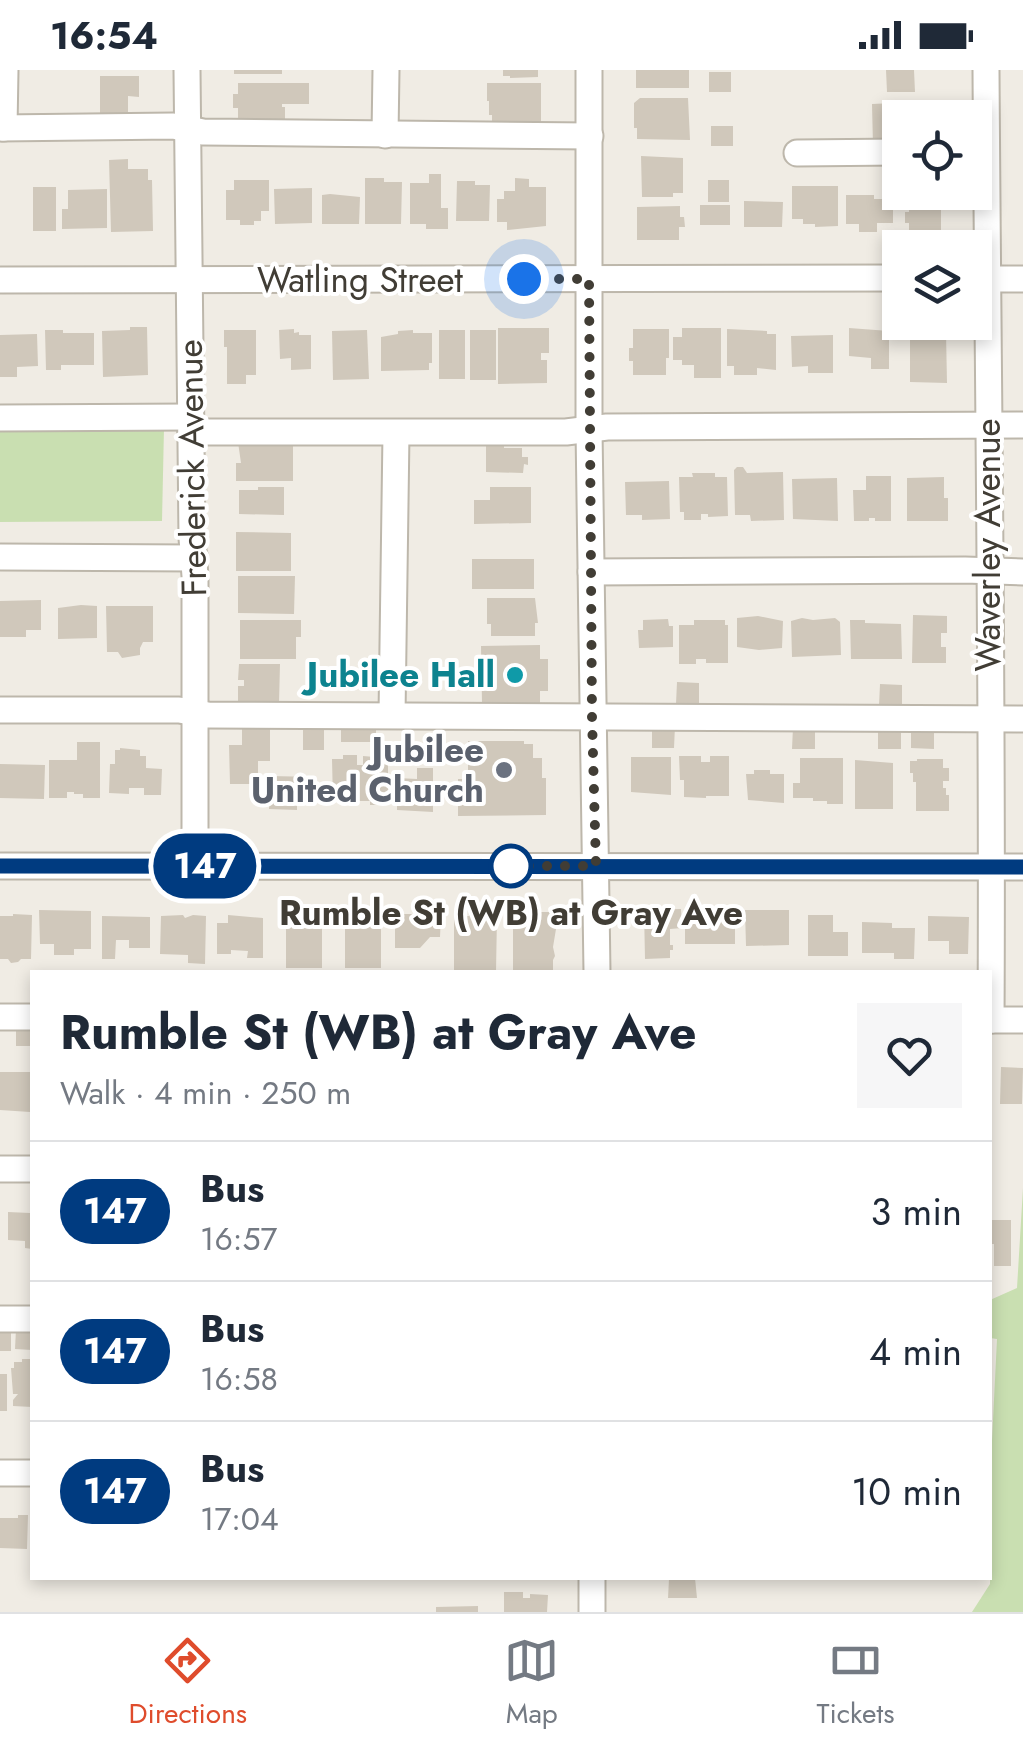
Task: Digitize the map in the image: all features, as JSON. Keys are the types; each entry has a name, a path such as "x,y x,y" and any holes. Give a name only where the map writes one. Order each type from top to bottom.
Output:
{"street":[{"path":"4,70 2,128 173,126 203,132 590,136"},
{"name":"Frederick Avenue","path":"187,70 195,558 195,866"},
{"path":"385,135 386,70"},
{"path":"589,70 596,970"},
{"name":"Waverley Avenue","path":"984,100 986,70"},
{"path":"796,153 882,152"},
{"name":"Watling Street","path":"0,280 882,278"},
{"path":"992,279 1023,279"},
{"name":"Waverley Avenue","path":"984,340 988,424 991,970"},
{"path":"0,418 396,433 1023,425"},
{"path":"392,715 396,433"},
{"path":"0,557 195,558"},
{"path":"591,572 1023,572"},
{"path":"0,710 1023,719"},
{"path":"0,866 1023,867"},
{"path":"0,1017 30,1017"},
{"path":"992,1020 1023,1020"},
{"path":"0,1169 30,1169"},
{"path":"0,1319 30,1320"},
{"path":"0,1473 30,1473"},
{"path":"592,1580 592,1612"}],"green space":[{"path":"0,427 164,428 162,521 0,522"},
{"path":"1023,1188 1023,1612 972,1612 992,1580 997,1339 992,1338 992,1299 1017,1288"}],"building":[{"path":"234,70 282,70 282,74 234,74"},
{"path":"503,70 538,70 538,77 510,78 503,76"},
{"path":"636,70 689,70 689,88 636,88"},
{"path":"886,70 914,70 915,92 887,92"},
{"path":"709,72 731,72 731,92 709,92"},
{"path":"100,76 139,76 139,97 128,96 128,114 100,113"},
{"path":"238,83 309,83 309,104 282,104 285,121 238,121 233,94 238,94"},
{"path":"487,83 541,83 541,123 492,122"},
{"path":"640,98 688,98 690,140 637,139 634,103"},
{"path":"872,104 882,104 882,145 873,145"},
{"path":"711,126 733,126 733,146 711,146"},
{"path":"641,156 683,158 683,193 673,193 673,197 642,197"},
{"path":"128,159 128,169 148,169 148,180 152,180 153,231 111,232 109,160"},
{"path":"429,174 441,174 441,208 448,208 448,229 410,224 410,183 429,183"},
{"path":"365,178 402,182 401,224 365,224"},
{"path":"515,178 529,179 529,187 546,187 546,226 507,230 507,222 497,222 497,199 504,199 504,191 515,191"},
{"path":"234,180 269,180 269,211 261,211 261,221 254,221 254,225 226,220 226,190 234,190"},
{"path":"708,180 729,180 729,202 708,202"},
{"path":"457,181 490,185 489,221 456,221"},
{"path":"792,186 838,186 838,226 815,227 803,224 803,219 792,219"},
{"path":"33,187 56,187 56,231 33,231"},
{"path":"312,188 312,223 275,224 274,189"},
{"path":"107,189 107,228 62,229 62,209 68,209 68,190"},
{"path":"322,195 360,197 359,224 322,224"},
{"path":"846,195 874,195 874,199 882,199 882,210 893,210 893,223 877,223 877,232 859,232 859,224 846,224"},
{"path":"744,201 783,202 782,227 744,227"},
{"path":"700,205 730,205 730,225 700,225"},
{"path":"680,206 685,227 679,227 679,240 637,240 637,207"},
{"path":"941,210 941,230 909,230 905,212"},
{"path":"147,327 148,375 103,377 102,331"},
{"path":"498,328 549,328 549,353 541,353 541,360 547,360 547,383 498,384"},
{"path":"682,328 721,328 721,378 694,378 694,365 673,360 673,337 682,337"},
{"path":"849,328 882,330 882,340 889,340 889,369 871,369 871,358 849,356"},
{"path":"294,329 299,335 311,335 311,369 291,370 291,358 280,359 279,330"},
{"path":"633,329 669,329 666,375 633,375 629,348 633,348"},
{"path":"727,329 776,334 776,370 757,368 757,375 734,375 734,366 727,366"},
{"path":"45,330 94,333 94,365 61,365 61,370 46,370"},
{"path":"224,330 256,330 256,375 246,375 246,384 227,384"},
{"path":"367,330 369,379 333,380 332,331"},
{"path":"413,330 432,333 429,370 381,371 381,337"},
{"path":"439,330 465,330 465,379 439,379"},
{"path":"470,330 496,330 496,380 470,380"},
{"path":"37,334 38,366 17,367 17,377 0,377 0,335"},
{"path":"833,335 833,373 808,373 808,366 792,367 791,336"},
{"path":"910,340 946,340 947,383 910,382"},
{"path":"486,440 504,441 504,448 522,448 522,457 528,457 523,473 486,472"},
{"path":"238,442 293,442 293,481 236,481 236,463 241,463"},
{"path":"737,467 743,467 747,473 783,472 784,520 751,521 750,515 735,515"},
{"path":"692,473 727,477 728,516 701,514 701,520 684,520 684,512 680,512 679,477 693,477"},
{"path":"866,476 891,476 891,521 854,521 853,490 866,490"},
{"path":"944,477 948,521 907,521 907,478"},
{"path":"837,478 838,521 793,519 792,479"},
{"path":"669,481 670,519 642,520 642,515 626,515 625,482"},
{"path":"284,487 284,515 239,514 239,490"},
{"path":"490,487 531,487 531,523 474,524 474,500 490,500"},
{"path":"236,532 291,533 291,571 236,571"},
{"path":"472,559 534,559 534,589 472,589"},
{"path":"238,576 295,576 294,614 238,613"},
{"path":"487,598 535,598 535,636 491,636"},
{"path":"41,600 41,630 26,630 26,637 0,637 0,601"},
{"path":"97,606 97,638 58,639 58,608"},
{"path":"106,606 153,606 153,642 143,642 140,655 122,658 118,652 107,652"},
{"path":"913,615 947,616 947,633 941,633 946,663 912,663"},
{"path":"758,616 783,621 782,648 737,647 737,618"},
{"path":"835,618 840,622 841,655 792,657 791,621"},
{"path":"668,619 669,626 673,626 673,647 639,648 638,630 643,630 643,620"},
{"path":"240,620 301,620 296,659 240,659"},
{"path":"694,620 725,620 728,663 696,659 696,664 679,664 679,625 694,625"},
{"path":"850,620 901,624 902,659 851,659"},
{"name":"Jubilee Hall","path":"540,645 540,659 548,659 548,691 540,691 540,703 482,703 481,646"},
{"path":"239,664 280,664 279,703 238,703 238,686 244,686 244,680 238,680"},
{"path":"677,682 699,683 699,704 676,704"},
{"path":"880,684 902,685 902,706 879,706"},
{"path":"242,723 270,723 270,761 258,761 258,784 230,784 229,745 242,745"},
{"path":"341,724 376,724 376,742 341,742"},
{"path":"303,726 324,726 324,750 303,750"},
{"path":"652,726 675,726 674,748 652,748"},
{"path":"793,727 815,728 815,749 792,749"},
{"path":"878,727 901,728 901,749 878,749"},
{"path":"911,727 934,727 934,749 911,748"},
{"path":"468,741 533,744 533,758 542,758 542,778 546,778 546,815 458,816 458,779 468,779"},
{"path":"77,742 100,742 100,798 83,798 83,794 67,792 67,798 49,798 49,760 77,760"},
{"path":"115,750 140,750 140,756 146,756 146,768 162,769 161,795 144,795 144,788 129,788 129,794 109,793 110,764 115,764"},
{"path":"343,755 357,755 357,765 363,765 363,756 386,758 388,801 381,801 381,805 351,801 351,805 340,805 340,801 333,801 332,759 343,759"},
{"path":"679,756 701,756 701,762 710,762 710,756 729,756 729,796 684,797"},
{"path":"631,757 671,757 671,795 631,792"},
{"path":"800,758 843,758 843,804 793,798 793,783 800,783"},
{"path":"943,759 943,768 949,768 949,781 943,781 943,788 949,795 949,811 916,811 916,782 910,773 910,761"},
{"path":"855,760 893,763 893,809 855,809"},
{"path":"0,764 45,765 44,799 0,798"},
{"path":"417,768 433,768 433,812 397,810 397,778 417,779"},
{"path":"754,770 784,774 784,803 748,800 746,774 754,774"},
{"path":"270,776 316,777 316,805 297,804 297,810 269,809"},
{"path":"681,909 682,928 670,929 670,958 645,959 644,910"},
{"path":"39,910 91,911 91,949 74,949 74,955 54,955 54,944 40,944"},
{"path":"685,910 711,910 711,915 735,916 735,944 685,944"},
{"path":"745,910 789,910 789,945 746,946"},
{"path":"480,912 497,916 496,970 454,970 454,916"},
{"path":"513,912 554,912 553,970 513,970"},
{"path":"395,914 441,914 440,937 430,937 420,948 395,948"},
{"path":"32,915 31,959 11,963 0,959 0,916"},
{"path":"228,915 263,918 263,958 247,958 248,951 217,954 217,923 228,923"},
{"path":"286,915 322,915 322,968 286,968"},
{"path":"345,915 381,915 381,968 345,968"},
{"path":"808,915 833,915 833,932 848,932 848,956 808,956"},
{"path":"102,916 150,917 150,948 129,948 129,940 116,940 115,959 102,959"},
{"path":"161,916 206,916 205,964 188,963 188,955 160,954"},
{"path":"928,916 969,917 968,954 949,954 949,941 928,941"},
{"path":"862,922 915,928 914,959 894,959 894,953 862,953"},
{"path":"16,1023 30,1023 30,1046 16,1046"},
{"path":"1001,1067 1023,1068 1022,1104 1000,1104"},
{"path":"0,1072 30,1072 30,1112 0,1110"},
{"path":"8,1212 30,1213 30,1249 25,1248 25,1241 8,1240"},
{"path":"992,1220 1011,1220 1011,1266 994,1266"},
{"path":"16,1329 30,1330 30,1350 15,1349"},
{"path":"0,1330 11,1330 11,1351 0,1351"},
{"path":"30,1359 30,1407 13,1406 18,1394 13,1394 11,1368 14,1362"},
{"path":"0,1374 7,1374 7,1411 0,1411"},
{"path":"28,1515 27,1549 0,1548 0,1518"},
{"path":"669,1580 695,1580 697,1598 668,1598"},
{"path":"504,1592 523,1592 523,1598 530,1598 530,1594 548,1595 547,1612 504,1612"},
{"path":"478,1606 478,1612 436,1612 436,1607"}],"bus line":[{"name":"147","path":"0,866 1023,867"}],"place":[{"name":"Jubilee Hall","path":"515,675"},
{"name":"Jubilee United Church","path":"504,770"},
{"name":"Rumble St (WB) at Gray Ave","path":"511,866"}],"route":[{"path":"511,866 596,866 589,279 524,279"}]}
